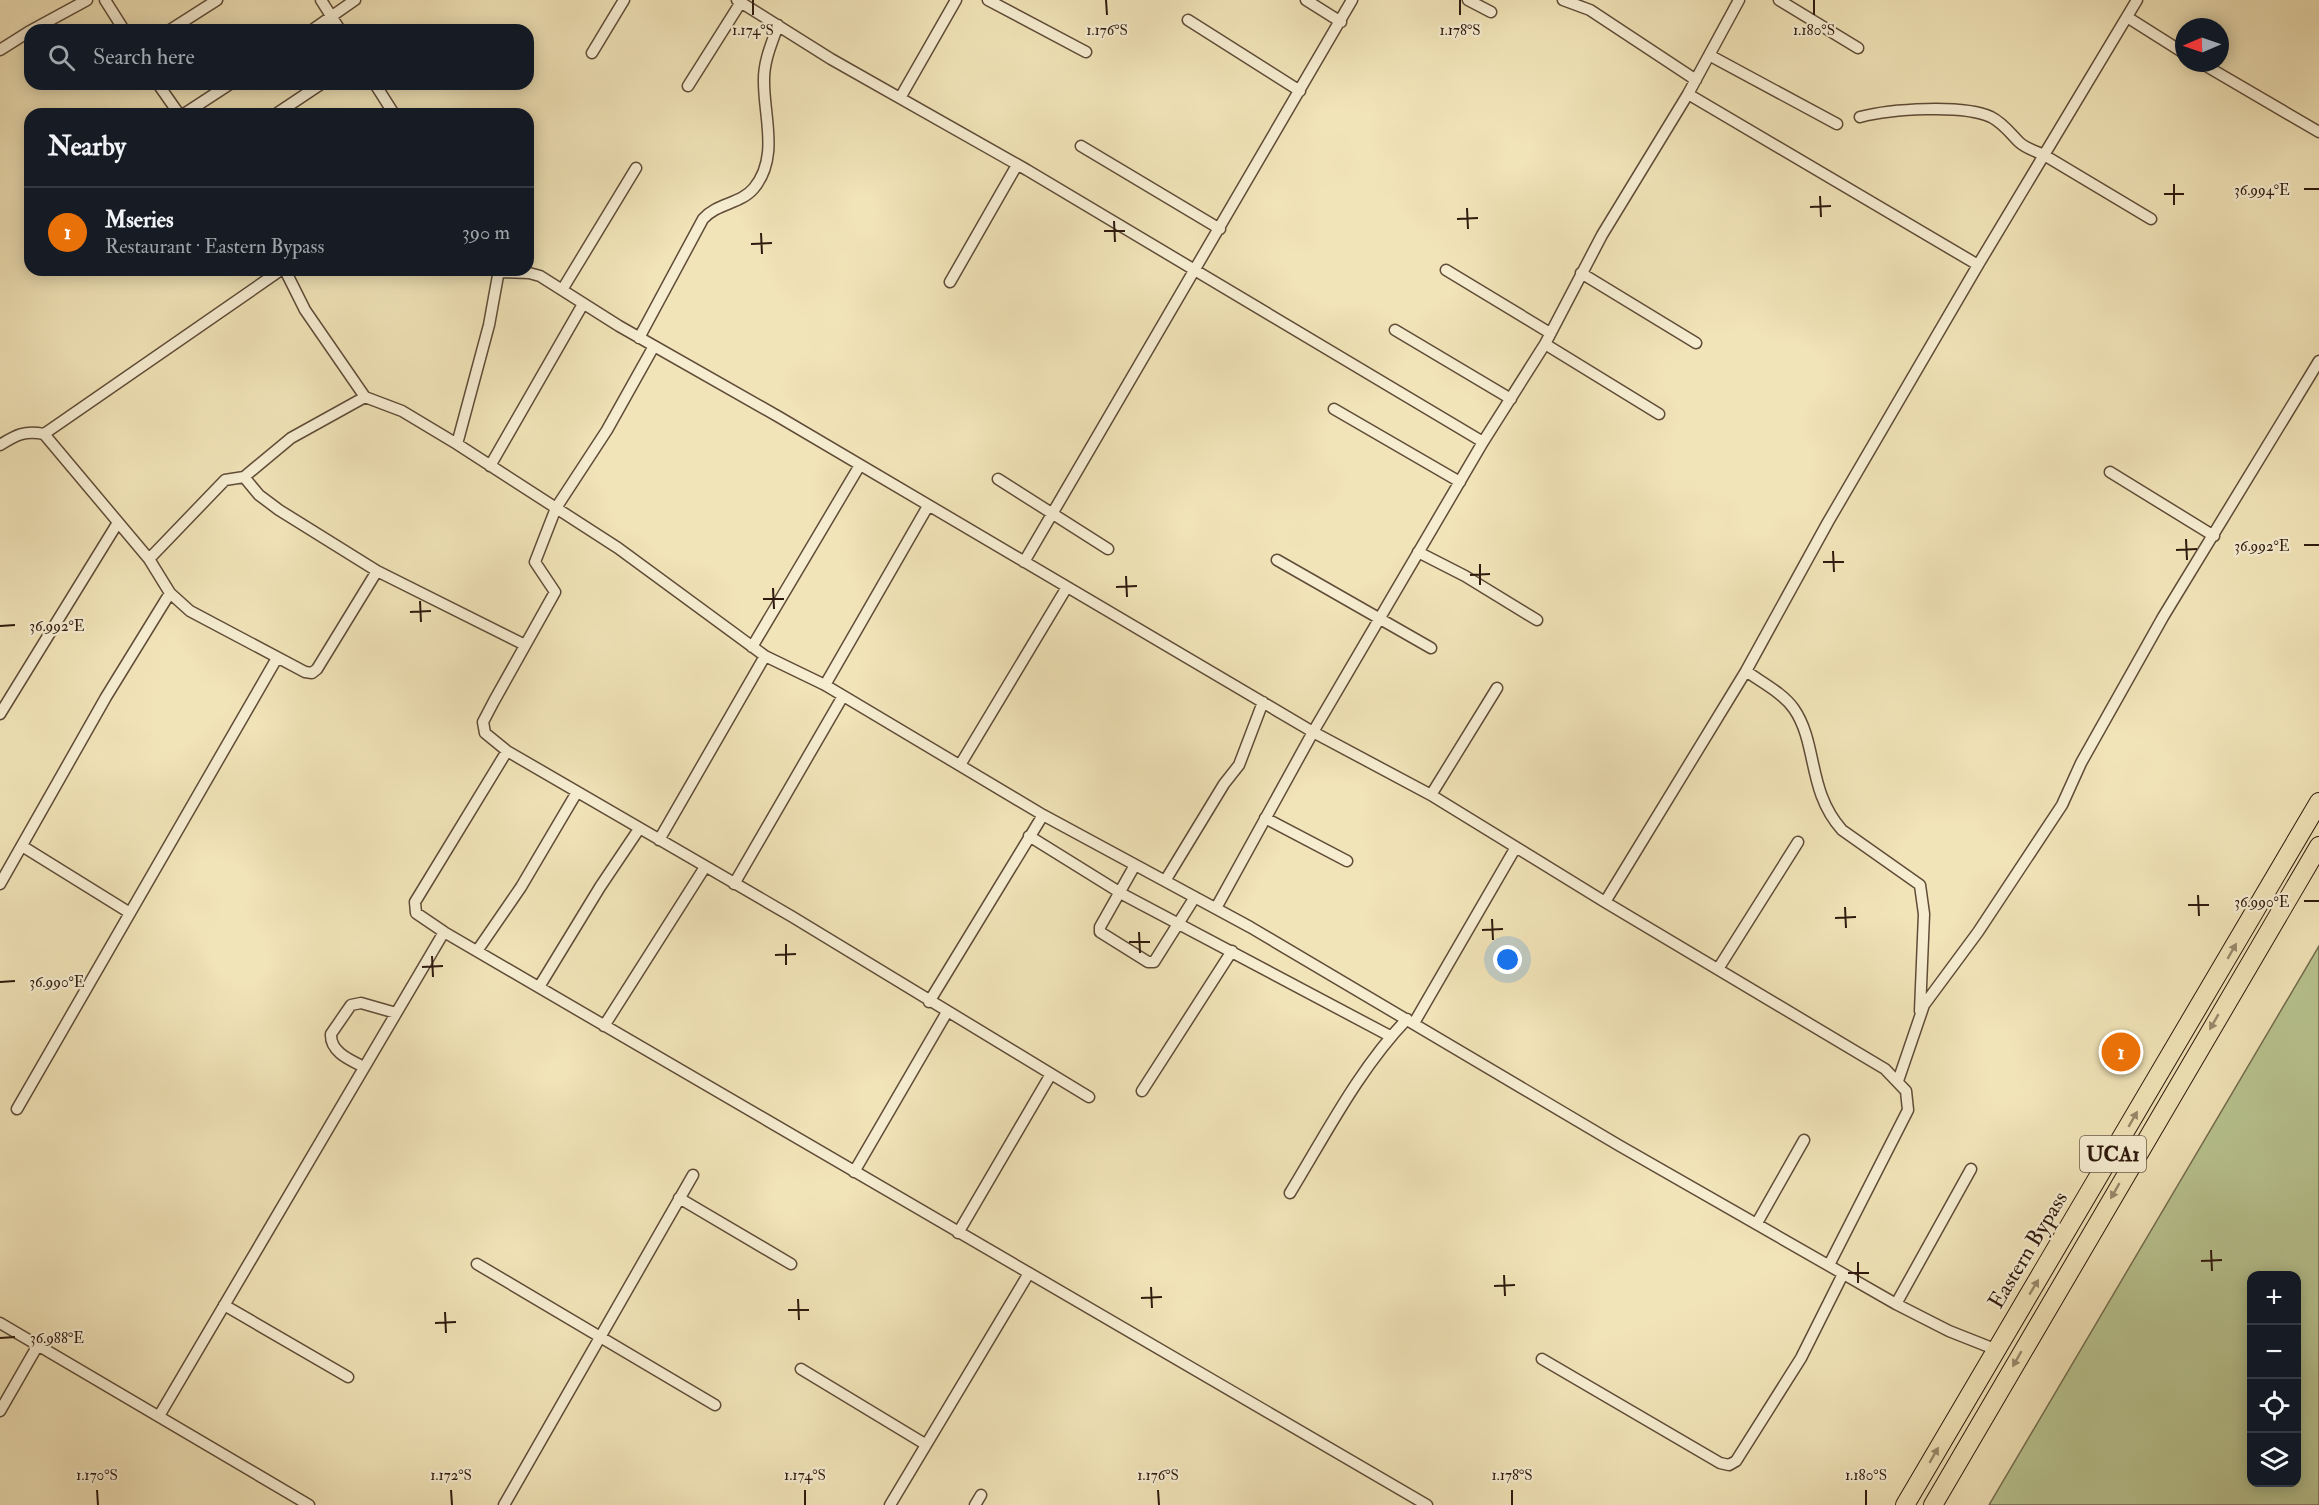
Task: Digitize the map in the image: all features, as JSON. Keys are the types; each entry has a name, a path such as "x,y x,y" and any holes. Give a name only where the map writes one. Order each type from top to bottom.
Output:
{"main road":[{"name":"Eastern Bypass","path":"1905,1505 2312,831 2319,801"},
{"name":"Eastern Bypass","path":"1933,1505 2319,846"}],"street":[{"path":"44,24 87,0"},
{"path":"105,0 120,24"},
{"path":"179,24 217,0"},
{"path":"321,0 336,24"},
{"path":"321,24 355,0"},
{"path":"592,53 624,0"},
{"path":"900,98 956,0"},
{"path":"988,0 1086,52"},
{"path":"1306,0 1341,22"},
{"path":"1024,562 1352,0"},
{"path":"1468,0 1491,12"},
{"path":"1563,0 1590,10 1696,80"},
{"path":"1590,10 1595,0"},
{"path":"1216,908 1312,732 1483,442 1545,344 1581,273 1641,168 1688,94 1739,0"},
{"path":"1779,0 1858,48"},
{"path":"1605,902 1746,671 1828,522 2137,0"},
{"path":"688,86 739,1 1483,442"},
{"path":"2127,17 2175,46"},
{"path":"1188,20 1300,91"},
{"path":"639,338 703,219 713,210 748,194 758,182 767,161 769,145 764,90 765,61 778,25"},
{"path":"0,50 24,35"},
{"path":"1708,55 1837,124"},
{"path":"2216,72 2319,132"},
{"path":"163,90 175,108"},
{"path":"193,108 221,90"},
{"path":"285,108 312,90"},
{"path":"379,90 390,108"},
{"path":"1688,94 1978,266"},
{"path":"1860,117 1887,112 1949,110 1981,113 2000,123 2027,148 2044,155 2151,219"},
{"path":"1081,146 1220,229"},
{"path":"950,282 1017,165"},
{"path":"562,290 636,168"},
{"path":"1446,270 1550,333"},
{"path":"1581,273 1696,343"},
{"path":"44,434 274,276"},
{"path":"286,276 305,310 365,397 402,411 458,444 618,548 765,656 825,685 1043,815 1216,908 1620,1146 1757,1222 1896,1304 1949,1331 1997,1350"},
{"path":"458,444 499,276"},
{"path":"534,276 1312,732 1431,795 1885,1069 1898,1081 1909,1097 1908,1110 1829,1265"},
{"path":"490,466 583,304"},
{"path":"1395,330 1511,399"},
{"path":"1545,344 1659,414"},
{"path":"654,346 607,430 556,508 535,562 555,592 483,722 485,733 507,751 1089,1097"},
{"path":"1898,1081 1920,1014 1936,987 1978,932 2062,805 2106,717 2163,616 2319,361"},
{"path":"149,559 225,480 244,477 291,438 365,397"},
{"path":"1334,409 1460,482"},
{"path":"0,445 20,433 29,431 44,434 117,524 149,559 170,593 190,611 305,672 312,673 317,669 377,571"},
{"path":"752,647 860,465"},
{"path":"2110,472 2214,536"},
{"path":"244,477 259,495 279,510 377,571 525,645"},
{"path":"998,479 1108,549"},
{"path":"825,685 928,506"},
{"path":"0,714 117,524"},
{"path":"1418,552 1465,576 1537,620"},
{"path":"1277,560 1431,648"},
{"path":"960,765 1067,587"},
{"path":"0,884 106,697 170,593"},
{"path":"658,840 765,656"},
{"path":"16,1109 277,657"},
{"path":"1746,671 1795,710 1803,731 1815,781 1833,820 1842,830 1920,885 1924,914 1920,1014"},
{"path":"1431,795 1497,688"},
{"path":"734,884 843,696"},
{"path":"1165,881 1224,784 1239,765 1263,702"},
{"path":"507,751 415,902 416,913 444,932 604,1026 1427,1505"},
{"path":"477,951 521,887 577,792"},
{"path":"929,1002 1043,815"},
{"path":"1265,818 1347,861"},
{"path":"539,987 600,887 639,829"},
{"path":"1029,836 1120,892 1390,1036"},
{"path":"1718,969 1798,842"},
{"path":"22,846 130,913"},
{"path":"1290,1193 1357,1083 1390,1036 1410,1021 1515,847"},
{"path":"1136,866 1100,932 1148,962 1154,962 1195,897"},
{"path":"604,1026 705,867"},
{"path":"159,1416 444,932"},
{"path":"1142,1091 1232,951"},
{"path":"364,1067 342,1055 333,1046 331,1034 351,1005 361,1003 396,1013"},
{"path":"854,1172 947,1012"},
{"path":"958,1233 1051,1074"},
{"path":"1757,1222 1804,1140"},
{"path":"1896,1304 1971,1169"},
{"path":"504,1505 598,1337 693,1175"},
{"path":"679,1198 792,1264"},
{"path":"477,1264 715,1405"},
{"path":"890,1505 1029,1273"},
{"path":"1542,1359 1720,1463 1729,1465 1736,1461 1782,1390 1843,1274"},
{"path":"224,1305 348,1377"},
{"path":"0,1323 309,1505"},
{"path":"0,1411 38,1345"},
{"path":"801,1369 926,1444"}],"green space":[{"path":"2319,946 2319,1505 1989,1505"}],"place":[{"name":"Mseries","path":"2121,1052"}]}
